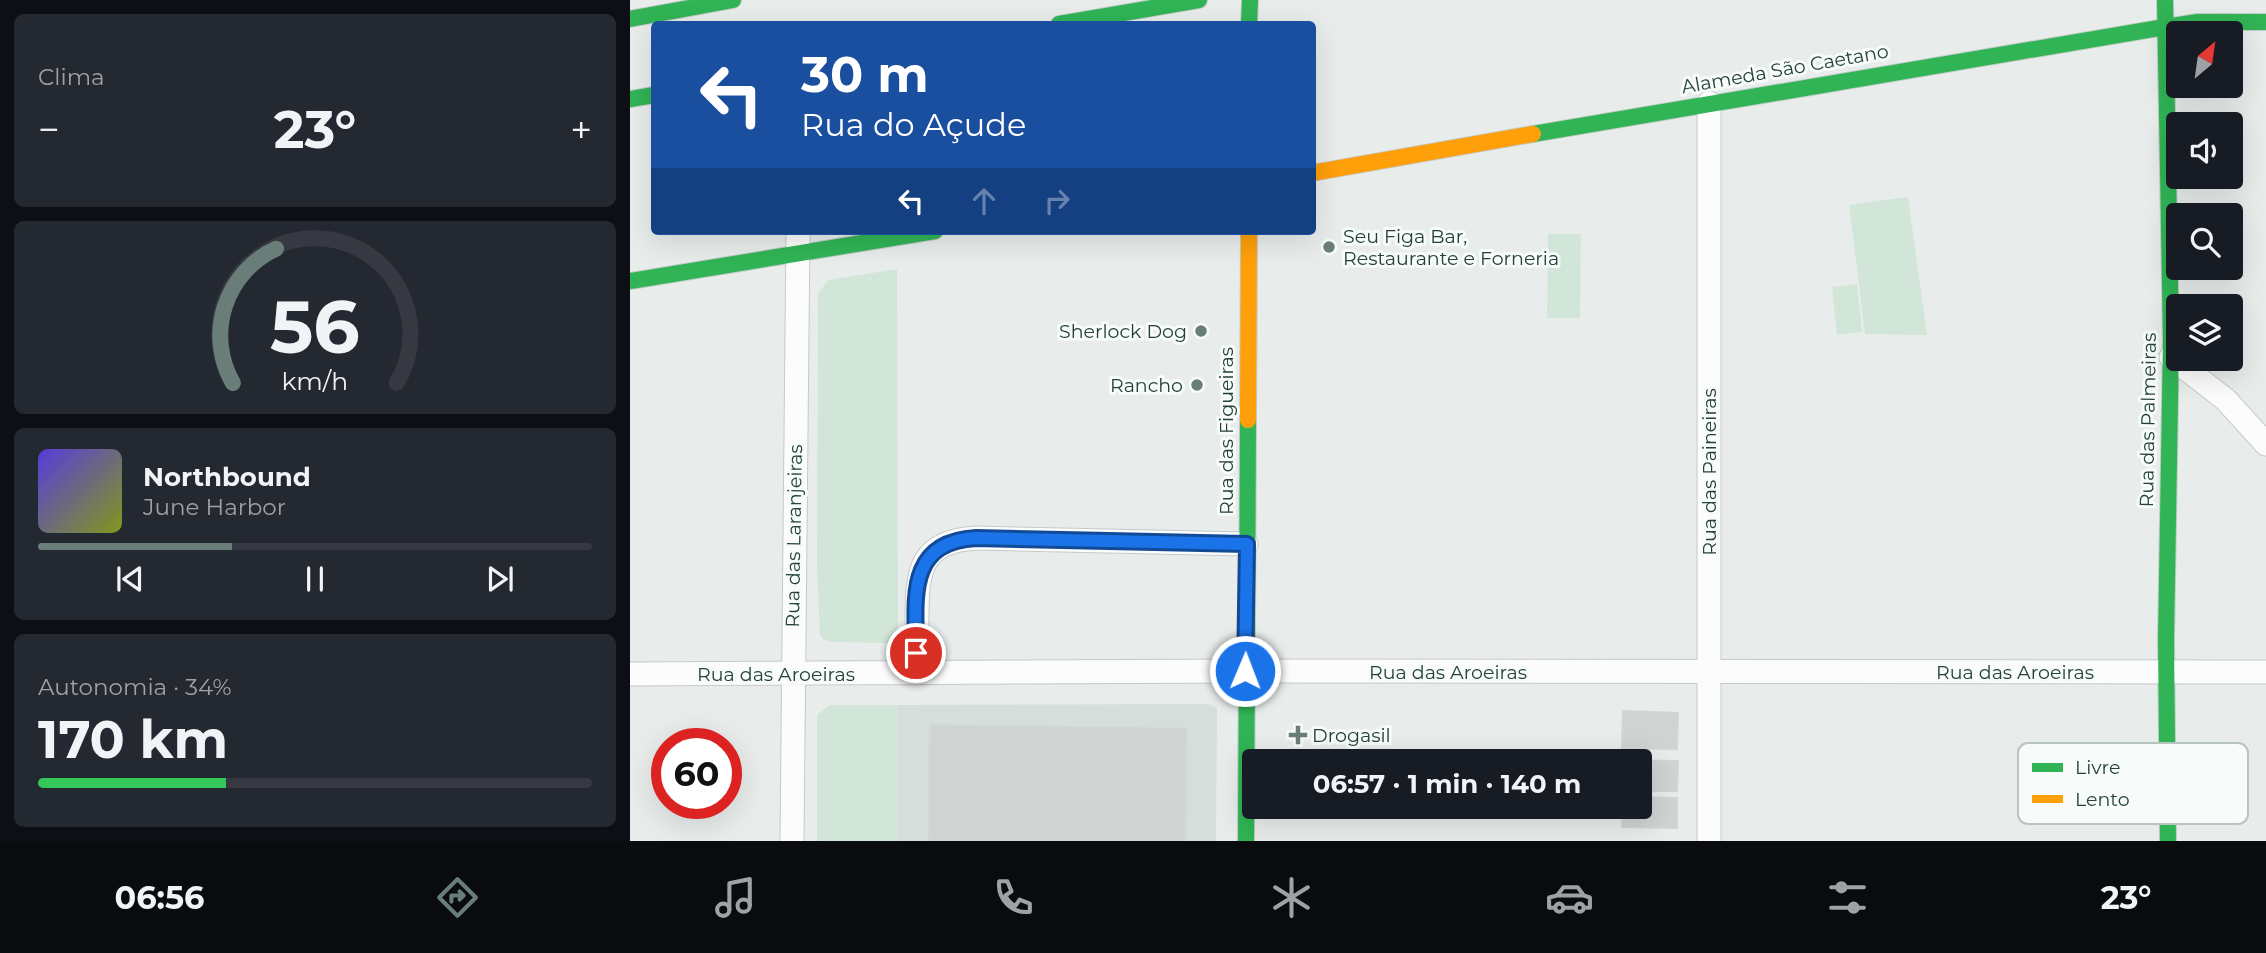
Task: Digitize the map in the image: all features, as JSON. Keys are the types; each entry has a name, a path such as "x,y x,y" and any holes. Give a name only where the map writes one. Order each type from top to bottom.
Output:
{"main road":[{"path":"630,19 733,0"},
{"path":"1076,21 1199,0"},
{"path":"1250,0 1250,21"},
{"name":"Rua das Palmeiras","path":"2165,0 2170,294"},
{"name":"Alameda São Caetano","path":"1316,172 2165,27 2197,22 2266,22"},
{"path":"630,99 651,96"},
{"path":"630,281 797,242 885,235"},
{"name":"Rua das Figueiras","path":"1246,841 1249,235"},
{"name":"Rua das Palmeiras","path":"2167,743 2171,371"}],"street":[{"name":"Rua das Paineiras","path":"1709,103 1709,841"},
{"name":"Rua das Laranjeiras","path":"792,841 797,242"},
{"path":"2189,371 2226,400 2266,444"},
{"path":"916,673 917,585 927,559 947,543 976,538 1247,544"},
{"name":"Rua das Aroeiras","path":"630,674 1245,671 2266,672"}],"shaded area":[{"path":"1208,704 1217,708 1216,841 898,841 898,705"}],"green space":[{"path":"1908,197 1927,335 1865,334 1849,205"},
{"path":"1548,234 1581,234 1580,318 1547,318"},
{"path":"897,269 898,633 887,643 833,642 824,640 820,635 817,568 818,294 828,280"},
{"path":"1857,284 1862,332 1837,335 1832,287"},
{"path":"830,705 898,705 898,841 817,841 817,715"}],"building":[{"path":"1623,711 1678,713 1677,749 1622,748"},
{"path":"930,725 1186,729 1185,841 929,841"},
{"path":"1652,761 1678,761 1677,791 1652,791"},
{"path":"1652,797 1677,798 1677,828 1622,827 1622,819 1652,819"}],"traffic: fast":[{"path":"630,19 733,0"},
{"path":"1076,21 1199,0"},
{"path":"1249,21 1250,0"},
{"path":"2165,0 2171,340 2167,743"},
{"path":"1533,134 2165,27 2198,22 2266,22"},
{"path":"630,99 651,96"},
{"path":"630,281 911,235"},
{"path":"1246,841 1248,420"},
{"path":"2168,824 2168,841"}],"traffic: slow":[{"path":"1316,172 1533,134"},
{"path":"1248,420 1249,235"}],"place":[{"name":"Seu Figa Bar, Restaurante e Forneria","path":"1329,247"},
{"name":"Sherlock Dog","path":"1201,331"},
{"name":"Rancho","path":"1197,385"},
{"name":"Drogasil","path":"1298,735"}],"route":[{"path":"916,653 917,585 921,569 936,550 947,543 976,538 1247,544 1245,671"}]}
